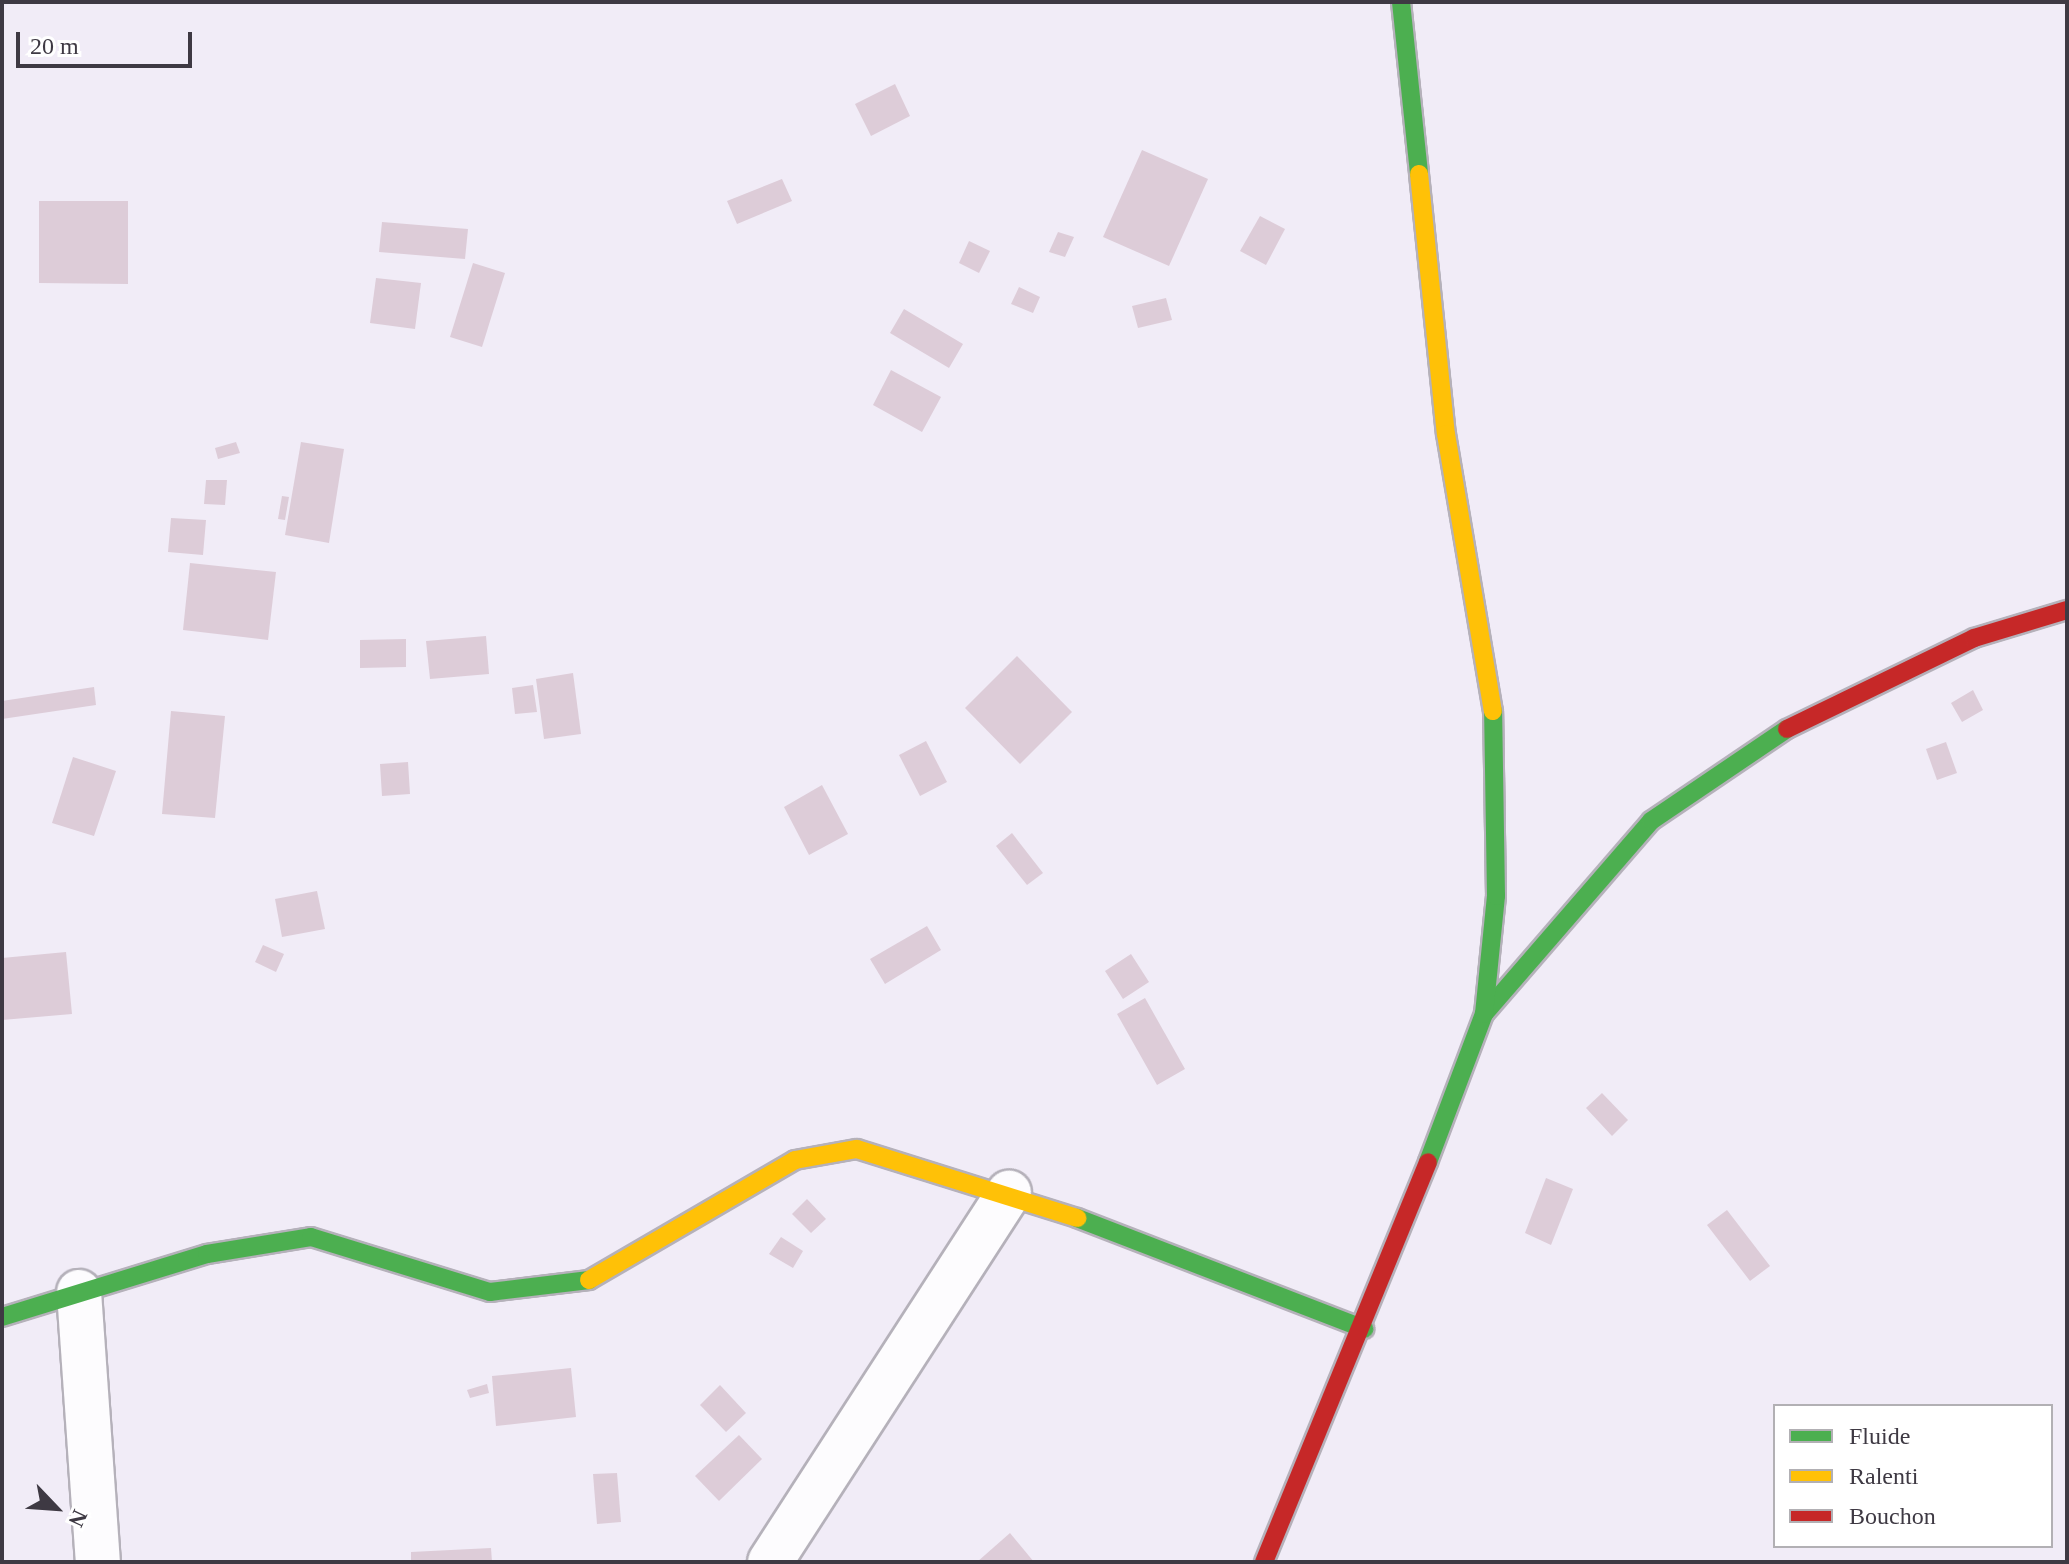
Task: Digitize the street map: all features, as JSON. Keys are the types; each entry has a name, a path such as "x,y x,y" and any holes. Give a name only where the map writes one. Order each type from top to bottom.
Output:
{"street":[{"path":"1264,1562 1364,1329 1484,1014 1496,896 1497,737 1446,434 1401,2"},
{"path":"1484,1014 1651,821 1783,731 1974,638 2067,610"},
{"path":"2,1317 207,1254 311,1237 490,1292 585,1282 795,1160 857,1149 1009,1192 1364,1329"},
{"path":"770,1562 1009,1192"},
{"path":"79,1292 98,1562"}],"building":[{"path":"895,84 910,116 871,136 855,104"},
{"path":"1142,150 1208,179 1169,266 1103,237"},
{"path":"782,179 792,201 737,224 727,201"},
{"path":"39,201 128,201 128,284 39,283"},
{"path":"1260,216 1285,229 1266,265 1240,251"},
{"path":"382,222 468,229 465,259 379,252"},
{"path":"1058,232 1074,237 1065,257 1049,252"},
{"path":"969,241 990,251 979,273 959,263"},
{"path":"473,263 505,273 482,347 450,337"},
{"path":"376,278 421,283 415,329 370,323"},
{"path":"1019,287 1040,297 1033,313 1011,304"},
{"path":"1166,298 1172,320 1138,328 1132,306"},
{"path":"904,309 963,344 949,368 890,333"},
{"path":"891,370 941,397 922,432 873,405"},
{"path":"236,442 240,453 218,459 215,448"},
{"path":"301,442 344,449 329,543 285,535"},
{"path":"206,480 227,480 225,505 204,504"},
{"path":"282,496 289,497 285,520 278,519"},
{"path":"171,518 206,520 203,555 168,552"},
{"path":"190,563 276,572 268,640 183,630"},
{"path":"486,636 489,674 430,679 426,641"},
{"path":"406,639 406,667 360,668 360,640"},
{"path":"1017,656 1072,712 1020,764 965,708"},
{"path":"573,673 581,734 544,739 536,679"},
{"path":"533,685 537,712 515,714 512,688"},
{"path":"94,687 96,705 2,719 2,701"},
{"path":"1973,690 1983,710 1962,722 1951,703"},
{"path":"171,711 225,716 215,818 162,814"},
{"path":"926,741 947,782 920,796 899,755"},
{"path":"1946,742 1957,773 1937,780 1926,749"},
{"path":"73,757 116,771 94,836 52,823"},
{"path":"408,762 410,794 382,796 380,764"},
{"path":"822,785 848,834 809,855 784,807"},
{"path":"1012,833 1043,873 1027,885 996,846"},
{"path":"317,891 325,929 282,937 275,899"},
{"path":"927,926 941,950 885,984 870,959"},
{"path":"263,945 284,954 276,972 255,962"},
{"path":"66,952 72,1014 2,1020 2,958"},
{"path":"1131,954 1149,982 1123,999 1105,971"},
{"path":"1145,998 1185,1069 1157,1085 1117,1014"},
{"path":"1602,1093 1628,1120 1612,1136 1586,1108"},
{"path":"1546,1178 1573,1189 1551,1245 1525,1233"},
{"path":"807,1199 826,1219 811,1233 792,1214"},
{"path":"1727,1210 1770,1266 1750,1281 1707,1225"},
{"path":"781,1237 803,1251 793,1268 769,1254"},
{"path":"571,1368 576,1417 496,1426 492,1376"},
{"path":"487,1384 489,1393 470,1398 467,1390"},
{"path":"720,1385 746,1413 726,1432 700,1405"},
{"path":"739,1435 762,1459 719,1501 695,1476"},
{"path":"617,1473 621,1522 597,1524 593,1474"},
{"path":"1010,1533 1034,1562 977,1562"},
{"path":"491,1548 492,1562 411,1562 411,1552"}],"traffic: fast":[{"path":"1401,2 1419,174"},
{"path":"1428,1162 1484,1014 1496,896 1493,711"},
{"path":"1484,1014 1651,821 1787,729"},
{"path":"1077,1218 1364,1329"},
{"path":"2,1317 207,1254 311,1237 490,1292 589,1280"}],"traffic: slow":[{"path":"1419,174 1446,434 1493,711"},
{"path":"589,1280 795,1160 857,1149 1077,1218"}],"traffic: jam":[{"path":"1787,729 1974,638 2067,610"},
{"path":"1264,1562 1428,1162"}]}
